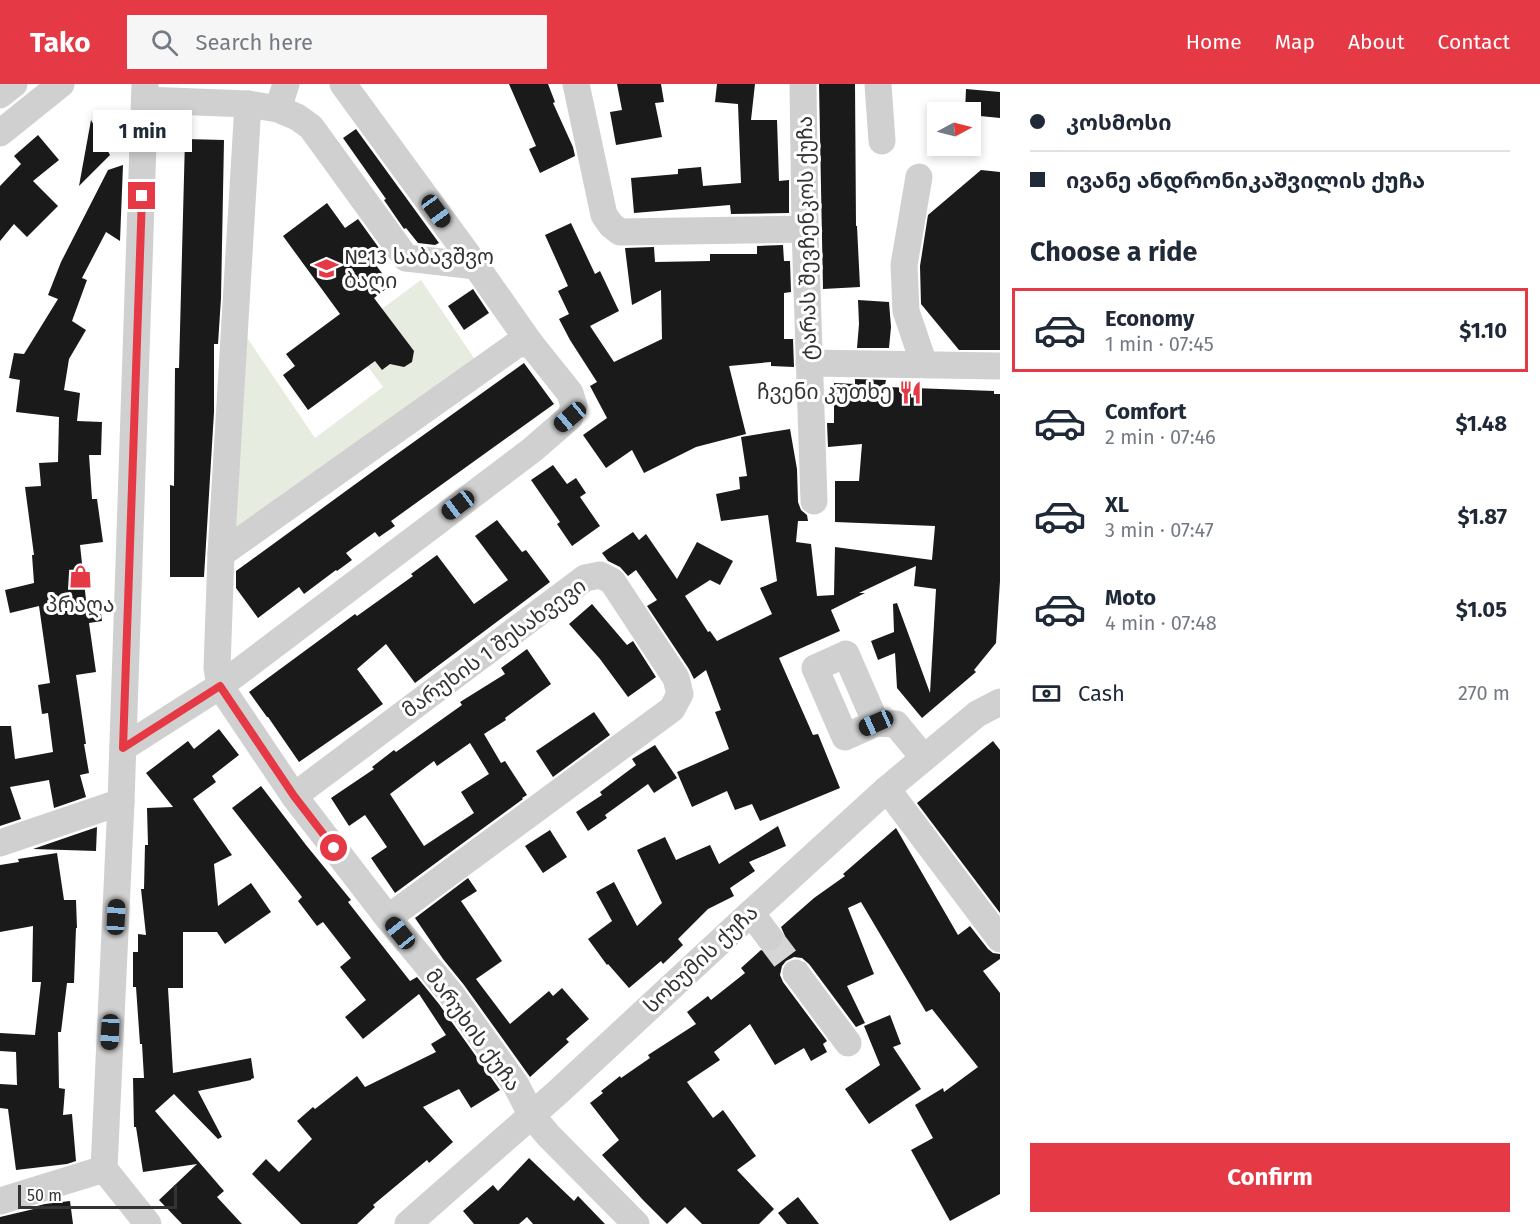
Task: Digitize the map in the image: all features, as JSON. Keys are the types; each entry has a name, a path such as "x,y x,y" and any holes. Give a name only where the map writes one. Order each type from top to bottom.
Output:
{"street":[{"path":"0,95 14,84"},
{"path":"0,133 61,84"},
{"path":"278,109 286,84"},
{"path":"123,748 220,686 532,450 570,417 574,406 570,393 530,343 343,84"},
{"path":"576,84 604,215 620,232 805,229"},
{"name":"ტარას შევჩენკოს ქუჩა","path":"803,84 805,229 814,501"},
{"path":"879,84 882,141"},
{"path":"148,1224 104,1169 121,802 146,92 248,104 278,109 297,117 311,127 405,258 476,266"},
{"path":"220,686 217,668 221,554 248,104"},
{"path":"919,177 904,265 906,311 924,364"},
{"path":"221,554 516,345 530,343"},
{"path":"809,363 1000,366"},
{"name":"მარუხის 1 შესახვევი","path":"294,796 585,578 600,575 612,581 676,678 680,694 672,709 388,918"},
{"name":"მარუხის ქუჩა","path":"220,686 294,796 388,918 451,994 516,1085 532,1116 636,1224"},
{"name":"სოხუმის ქუჩა","path":"408,1224 532,1116 887,789 977,714 1000,702"},
{"path":"876,723 896,724 924,758"},
{"path":"887,789 1000,939"},
{"path":"0,843 121,802"},
{"path":"751,913 769,937"},
{"path":"796,973 848,1043"},
{"path":"0,1201 104,1169"}],"shaded area":[{"path":"421,280 482,370 221,554 235,320 315,438 383,387 345,336"}],"building":[{"path":"509,84 548,84 555,102 553,103 575,156 540,173 529,149 536,146"},
{"path":"617,84 661,84 664,102 655,103 662,137 616,145 610,112 622,110"},
{"path":"717,84 755,84 751,120 777,120 779,181 789,180 789,213 731,214 730,205 634,213 631,178 678,174 678,169 701,167 703,186 741,183 738,104 715,102"},
{"path":"819,84 855,84 856,226 860,287 823,289"},
{"path":"966,89 1000,92 1000,118 981,116 981,102 965,102"},
{"path":"91,120 110,155 79,186"},
{"path":"356,129 439,243 435,245 418,243 406,228 404,229 343,138"},
{"path":"38,135 59,160 33,181 58,206 27,237 14,224 0,241 0,186 21,164 14,156"},
{"path":"185,139 224,140 221,298 218,344 214,344 214,412 204,577 170,577 170,485 174,486 175,368 179,368"},
{"path":"123,165 120,241 106,232 82,278 87,280 72,321 86,330 69,359 64,390 80,393 77,421 102,422 101,455 89,455 92,499 97,499 103,542 80,545 86,600 99,599 102,621 89,623 96,672 76,675 89,773 80,775 86,797 54,808 49,780 10,787 21,819 0,826 0,726 11,726 15,759 53,752 48,713 42,714 38,685 50,683 39,606 10,613 5,590 34,583 32,555 34,555 25,487 41,486 39,463 58,462 59,417 16,412 20,380 9,378 14,353 24,354 58,299 48,295 61,262 108,170"},
{"path":"981,170 1000,172 1000,350 959,350 921,304 920,266 928,215"},
{"path":"327,203 345,228 358,219 379,248 369,256 391,285 374,298 414,351 412,362 404,367 390,364 382,370 375,361 308,410 283,375 295,366 286,354 340,314 283,236"},
{"path":"571,223 595,274 600,271 619,311 590,326 614,362 662,339 661,290 632,305 625,248 654,247 655,262 710,261 710,254 757,254 757,246 783,245 784,261 790,261 791,292 784,293 784,339 793,339 794,367 771,366 771,362 729,366 746,434 696,447 644,473 632,450 606,468 583,435 607,418 590,386 597,382 559,319 569,314 558,291 568,286 545,235"},
{"path":"473,289 489,313 464,330 448,306"},
{"path":"858,300 889,302 891,327 889,348 857,348"},
{"path":"524,363 554,404 391,521 395,526 379,537 375,532 346,553 352,560 337,571 304,594 299,587 258,618 236,588 236,571"},
{"path":"855,379 886,380 887,387 994,391 994,394 1000,394 1000,581 996,643 974,670 976,672 922,718 897,688 895,653 878,660 871,641 894,632 893,604 897,603 930,693 936,589 914,586 916,566 859,593 865,593 831,610 840,631 779,658 813,735 818,734 840,788 760,821 752,804 735,810 727,791 692,807 677,772 729,749 715,712 721,710 706,670 694,679 647,606 657,600 636,570 628,576 620,567 608,561 602,553 633,532 639,540 646,534 677,579 697,542 733,561 720,585 710,580 685,596 708,632 710,631 717,641 772,614 760,588 777,581 768,515 721,521 716,494 740,489 739,477 747,476 741,437 790,429 797,469 798,502 801,510 807,515 808,521 798,521 796,542 811,544 817,596 834,595 835,547 932,560 935,526 835,522 835,481 859,481 862,444 828,447 827,423 834,423 834,383 855,384"},
{"path":"553,465 567,484 576,478 586,493 580,497 600,526 572,546 557,524 560,522 531,480"},
{"path":"497,520 522,552 526,550 550,582 415,683 386,644 357,669 383,704 299,762 249,692 355,614 357,616 413,576 411,574 437,555 474,604 508,580 475,536"},
{"path":"592,604 627,645 633,641 656,677 628,697 600,659 569,624"},
{"path":"527,649 551,684 505,718 506,720 484,734 501,763 505,761 527,795 395,893 371,858 387,847 365,815 349,826 331,798 374,769 372,767 394,750 396,752 462,705 460,702 505,674 501,668","holes":["470,743 489,774 461,792 474,813 424,846 390,794 434,761 437,766"]},
{"path":"594,712 610,735 553,777 536,751"},
{"path":"219,729 239,755 212,776 216,782 193,799 232,855 214,864 218,906 251,883 271,912 225,944 217,932 183,932 183,988 168,988 173,1073 251,1058 254,1078 198,1091 222,1137 218,1139 174,1094 155,1111 224,1191 217,1197 242,1224 182,1224 159,1200 197,1164 143,1172 136,1127 134,1127 133,1078 144,1078 136,987 133,987 133,952 138,952 138,934 146,935 141,889 144,889 145,845 148,845 147,808 173,807 146,773 188,741 194,749"},
{"path":"993,741 1000,750 1000,913 917,803"},
{"path":"655,745 677,778 654,793 648,784 605,815 607,818 588,831 576,812 602,795 600,792 636,765 632,759"},
{"path":"261,786 351,900 348,902 410,981 417,977 439,1004 500,1090 471,1108 459,1089 423,1107 453,1142 429,1163 427,1160 373,1205 375,1207 357,1224 301,1224 252,1174 266,1159 279,1172 312,1139 297,1121 313,1107 315,1109 357,1076 365,1087 436,1052 431,1044 446,1035 419,994 363,1039 345,1017 366,1000 340,967 351,958 323,922 317,926 298,901 302,897 232,808"},
{"path":"778,826 786,846 749,862 755,871 730,888 734,896 708,909 678,939 683,945 663,964 661,961 629,988 607,965 588,939 612,921 596,892 614,882 637,926 662,903 637,850 665,837 676,860 710,845 719,864"},
{"path":"97,827 96,851 33,849"},
{"path":"896,828 958,935 970,926 988,949 1000,954 1000,959 983,971 1000,993 1000,1194 950,1221 911,1150 933,1138 915,1105 943,1088 944,1092 978,1067 932,1009 926,1012 861,902 848,908 874,974 847,986 865,1023 856,1027 809,964 802,958 794,957 782,966 780,975 827,1041 823,1044 827,1052 811,1061 804,1048 775,1065 750,1024 714,1052 720,1060 687,1082 713,1118 723,1110 756,1156 737,1170 774,1209 759,1224 702,1224 685,1207 667,1224 602,1155 619,1140 590,1103 620,1076 621,1078 650,1058 648,1055 696,1024 687,1012 708,996 711,1000 745,973 741,968 761,950 770,953 779,949 784,943 785,936 781,927 814,898 845,876 843,874"},
{"path":"550,830 567,857 543,873 525,846"},
{"path":"57,853 64,900 76,900 74,983 67,983 61,1032 58,1032 59,1088 65,1089 63,1115 72,1114 76,1161 16,1170 8,1109 0,1108 0,1084 17,1085 16,1052 0,1051 0,1033 35,1035 41,982 32,982 33,926 0,932 0,865 19,862 18,859"},
{"path":"468,878 477,891 461,901 502,961 476,979 510,1024 549,991 553,996 562,988 589,1019 566,1039 569,1042 530,1077 415,918"},
{"path":"890,1015 901,1044 893,1047 921,1089 869,1124 845,1089 880,1065 864,1026"},
{"path":"529,1158 574,1201 578,1196 605,1224 533,1224 527,1217 519,1224 474,1224 463,1211 493,1185 498,1191"},
{"path":"798,1197 819,1224 787,1224 778,1213"},
{"path":"70,1201 73,1224 0,1224 0,1217 38,1208 37,1206 45,1204"}],"tunnel":[{"path":"769,937 796,973"}],"place":[{"name":"№13 საბავშვო ბაღი","path":"326,269"},
{"name":"ჩვენი კუთხე","path":"910,392"},
{"name":"პრაღა","path":"80,577"}],"route":[{"path":"142,196 123,748 220,686 294,796 334,848"}]}
